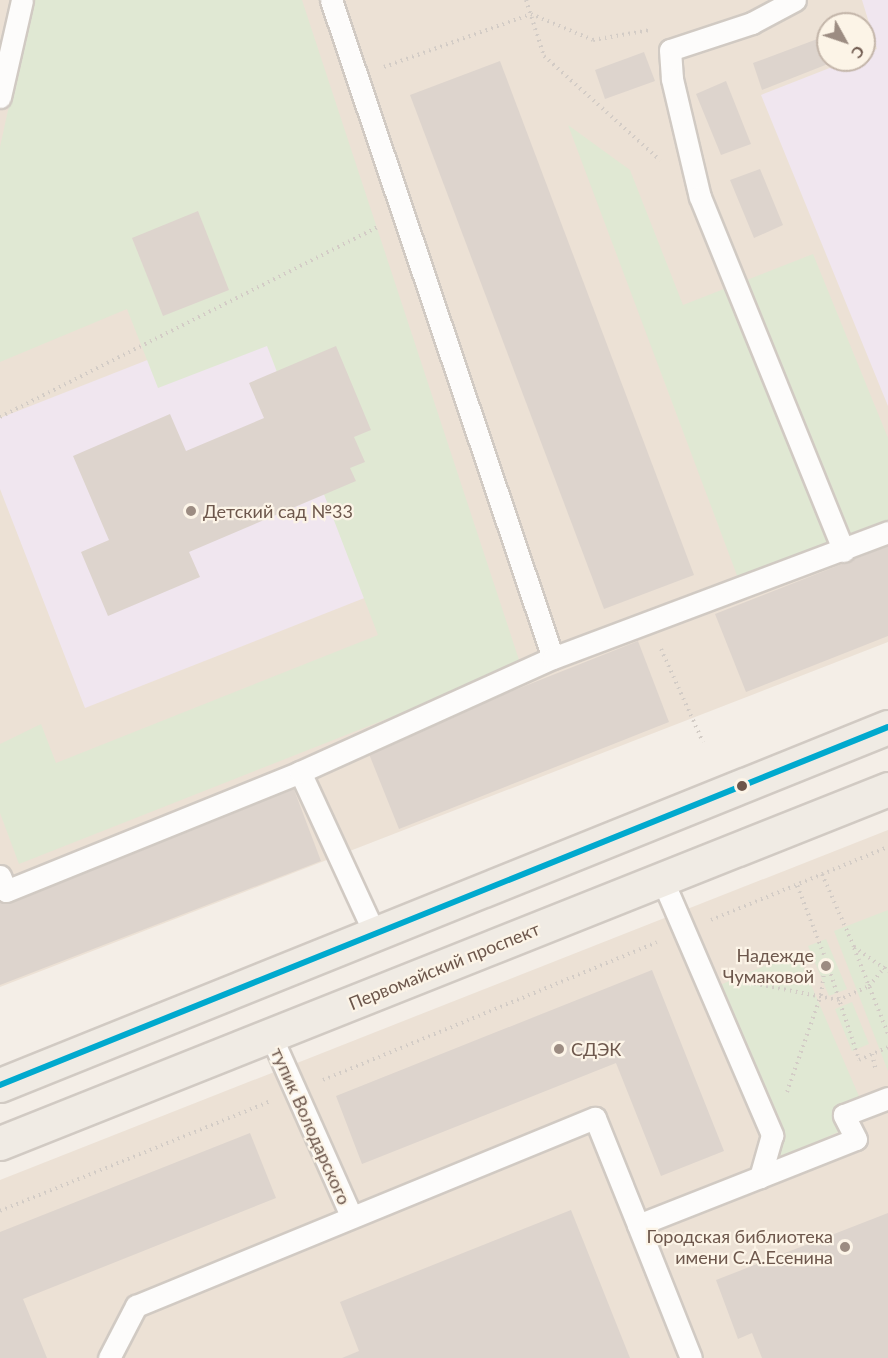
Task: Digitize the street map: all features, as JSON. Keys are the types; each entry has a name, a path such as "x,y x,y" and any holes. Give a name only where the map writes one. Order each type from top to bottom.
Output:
{"main road":[{"path":"0,1085 888,727"},
{"name":"Первомайский проспект","path":"0,1143 888,789"}],"lane":[{"path":"0,97 22,0"},
{"path":"331,0 553,658"},
{"path":"795,0 752,23 670,50 672,79 700,197 844,551"},
{"path":"0,876 6,891 300,772 553,658 844,551 888,532"},
{"path":"300,772 375,933"},
{"path":"662,879 772,1136 760,1177"},
{"name":"тупик Володарского","path":"271,1036 351,1216"},
{"path":"638,1225 856,1139 844,1114 888,1098"},
{"path":"109,1358 136,1306 595,1118 691,1358"}],"path":[{"path":"526,0 544,56 700,197"},
{"path":"357,76 531,14 592,40 648,27 670,50"},
{"path":"0,417 404,214"},
{"path":"649,623 703,742"},
{"path":"0,1211 888,847"},
{"path":"822,874 888,1034"},
{"path":"797,885 826,960 859,1060 888,1047"},
{"path":"854,947 886,970"},
{"path":"772,1136 821,995 826,960"},
{"path":"703,974 838,1000 869,986 886,970 888,963"}],"shaded area":[{"path":"0,0 888,0 888,642 0,987"},
{"path":"862,0 888,0 888,406 761,95 819,72 876,72 876,12 866,12"},
{"path":"361,276 471,556 85,708 0,489 0,418"},
{"path":"888,830 888,1358 0,1358 0,1180"}],"green space":[{"path":"32,0 302,0 521,666 19,864 0,813 0,744 41,724 56,763 378,635 267,346 158,388 127,309 0,362 0,147"},
{"path":"568,125 630,170 683,305 813,254 888,438 888,525 741,586"},
{"path":"888,910 888,1071 834,931"},
{"path":"826,939 847,989 829,996 808,946"},
{"path":"797,952 861,1101 845,1129 778,1159 706,991"},
{"path":"852,1002 869,1044 852,1051 835,1009"}],"building":[{"path":"816,39 816,69 762,90 753,63"},
{"path":"644,52 655,81 605,99 595,70"},
{"path":"500,61 694,575 604,609 410,95"},
{"path":"726,81 751,144 721,155 696,94"},
{"path":"760,169 783,225 754,238 730,180"},
{"path":"198,211 229,290 163,316 132,238"},
{"name":"Детский сад №33","path":"336,346 371,430 354,437 365,462 350,468 356,481 189,552 200,577 108,616 81,552 109,540 73,456 170,414 186,451 264,418 249,383"},
{"path":"888,546 888,636 746,692 715,614"},
{"path":"638,641 669,722 399,829 367,749"},
{"path":"293,787 321,861 0,985 0,893 3,900"},
{"path":"652,970 724,1151 661,1176 616,1063 362,1164 336,1096"},
{"path":"250,1133 276,1198 23,1299 47,1358 0,1358 0,1232"},
{"path":"571,1210 630,1358 342,1358 359,1351 340,1302"},
{"name":"Городская библиотека имени С.А.Есенина","path":"888,1213 888,1358 762,1358 752,1333 738,1339 716,1280"}],"transit line":[{"path":"0,1085 888,727"}],"place":[{"name":"Детский сад №33","path":"191,511"},
{"name":"Надежде Чумаковой","path":"826,966"},
{"name":"СДЭК","path":"559,1049"},
{"name":"Городская библиотека имени С.А.Есенина","path":"845,1247"}]}
